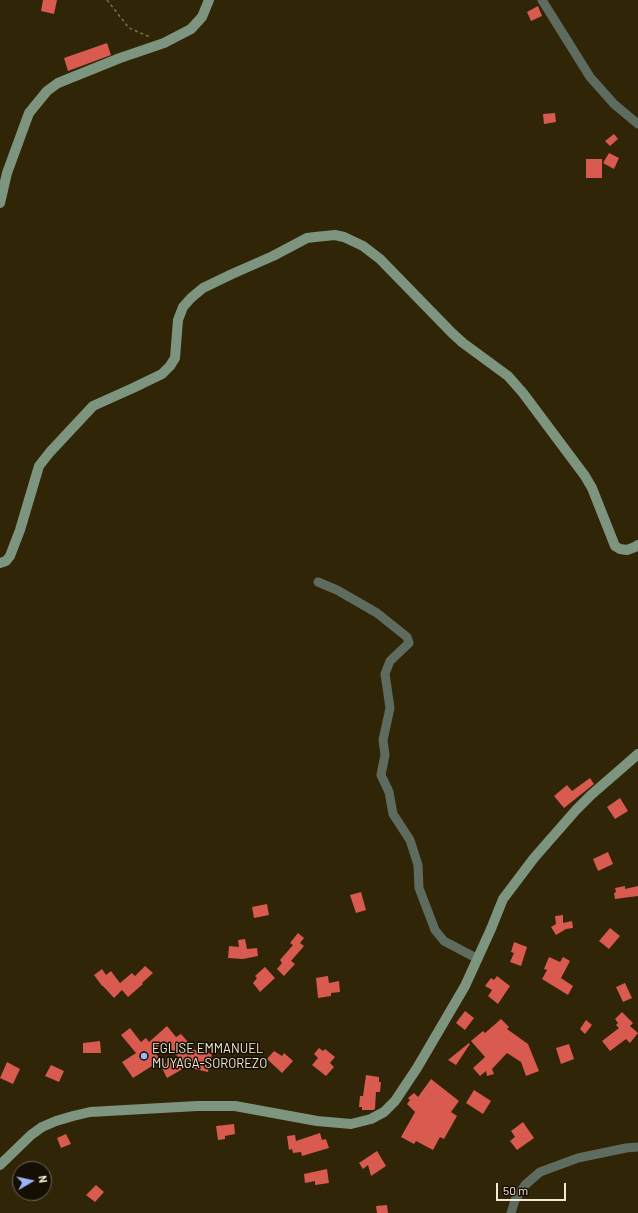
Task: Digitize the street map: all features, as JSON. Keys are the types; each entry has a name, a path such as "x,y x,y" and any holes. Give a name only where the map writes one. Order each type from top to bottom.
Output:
{"street":[{"path":"0,203 7,174 29,114 47,91 58,83 84,72 164,43 191,28 202,17 209,0"},
{"path":"542,0 590,77 614,104 638,124"},
{"path":"0,563 2,564 10,556 31,498 39,466 93,406 162,374 170,366 175,358 178,320 183,307 190,298 203,288 273,256 307,238 335,235 344,237 363,246 380,259 452,333 508,376 524,393 585,476 592,488 615,546 620,549 627,550 638,545"},
{"path":"318,582 337,590 377,613 407,637 409,643 390,661 385,674 390,708 383,740 385,755 381,775 389,792 392,814 410,840 418,865 418,888 435,930 444,942 478,959"},
{"path":"0,1165 31,1135 42,1127 90,1112 197,1106 235,1106 317,1121 351,1124 370,1119 384,1112 395,1101 417,1068 465,986 491,930 503,899 534,858 591,795 638,754"},
{"path":"511,1213 515,1200 525,1185 540,1172 578,1158 638,1147"}],"path":[{"path":"107,0 129,28 164,43"}],"building":[{"path":"43,0 57,0 54,14 41,11"},
{"path":"538,6 542,16 531,21 527,12"},
{"path":"107,43 111,55 68,71 64,58"},
{"path":"555,113 556,122 544,124 543,114"},
{"path":"614,134 618,139 610,146 605,141"},
{"path":"609,153 619,158 614,169 603,163"},
{"path":"586,159 602,159 602,178 586,178"},
{"path":"590,778 594,784 564,808 554,796 567,785 572,791"},
{"path":"620,798 628,811 615,819 607,807"},
{"path":"608,852 613,864 598,871 593,859"},
{"path":"625,886 625,889 638,886 638,896 615,899 615,888"},
{"path":"361,892 366,910 356,913 350,895"},
{"path":"267,904 269,915 254,918 252,907"},
{"path":"563,915 563,923 572,921 573,928 566,929 556,935 551,927 556,924 555,916"},
{"path":"610,928 620,936 609,949 599,941"},
{"path":"298,933 304,938 300,943 304,946 291,961 295,964 284,976 277,969 282,963 280,960 293,945 290,943"},
{"path":"245,939 247,949 257,948 258,956 243,959 228,958 229,946 239,947 238,940"},
{"path":"514,942 527,947 521,966 510,962 514,953 511,952"},
{"path":"549,957 560,962 563,957 570,961 561,978 573,986 568,995 542,979 547,970 544,969"},
{"path":"145,966 153,973 128,997 122,990 114,998 94,975 102,969 106,975 111,971 120,983 132,973 135,976"},
{"path":"265,967 275,978 260,992 253,983 257,978 255,976"},
{"path":"328,976 329,983 339,981 340,992 331,993 331,996 318,998 316,978"},
{"path":"497,976 510,986 498,1004 488,996 492,990 485,986 491,978 494,980"},
{"path":"625,983 632,998 623,1002 616,987"},
{"path":"465,1011 474,1018 465,1030 456,1023"},
{"path":"622,1012 633,1023 630,1026 638,1033 630,1043 626,1039 610,1051 602,1041 619,1028 616,1025 618,1023 615,1019"},
{"path":"501,1019 509,1027 507,1029 528,1044 539,1071 526,1076 521,1062 507,1053 492,1069 494,1074 487,1076 486,1071 480,1076 473,1068 485,1057 471,1041 483,1031 485,1033"},
{"path":"586,1020 592,1025 585,1034 580,1029"},
{"path":"167,1026 176,1037 181,1034 188,1042 182,1047 212,1054 208,1072 186,1067 167,1078 161,1066 178,1057 164,1041 154,1050 161,1062 133,1078 122,1062 136,1053 121,1035 130,1028 141,1042 146,1038 149,1042"},
{"path":"100,1041 101,1053 83,1053 83,1043"},
{"path":"469,1043 470,1044 456,1065 448,1060"},
{"path":"569,1044 574,1059 561,1064 556,1048"},
{"path":"319,1048 323,1051 325,1049 335,1057 330,1063 334,1067 326,1076 312,1065 318,1058 314,1054"},
{"path":"274,1051 282,1056 284,1053 293,1061 282,1073 267,1059"},
{"path":"7,1062 20,1069 13,1084 0,1078"},
{"path":"51,1065 64,1071 59,1082 45,1076"},
{"path":"366,1075 379,1077 379,1082 381,1082 380,1092 376,1092 375,1109 373,1110 362,1110 362,1107 359,1107 360,1096 363,1096"},
{"path":"431,1079 459,1101 451,1112 457,1116 444,1139 440,1137 433,1150 416,1141 414,1144 401,1137 415,1112 407,1104 410,1100 408,1098 414,1093 418,1097"},
{"path":"474,1090 491,1101 483,1114 466,1103"},
{"path":"523,1122 534,1138 517,1150 510,1141 515,1137 511,1131"},
{"path":"234,1124 235,1134 225,1136 225,1139 218,1140 216,1126"},
{"path":"320,1133 322,1140 326,1139 329,1148 302,1156 301,1152 293,1153 292,1149 289,1150 287,1136 295,1135 296,1141"},
{"path":"66,1134 71,1144 61,1148 57,1138"},
{"path":"377,1151 386,1166 371,1176 368,1165 363,1169 359,1163"},
{"path":"327,1169 329,1183 315,1185 315,1181 305,1183 304,1174"},
{"path":"96,1185 104,1192 95,1202 86,1195"},
{"path":"387,1205 388,1213 377,1213 376,1206"}],"place":[{"name":"EGLISE EMMANUEL MUYAGA-SOROREZO","path":"144,1056"}]}
